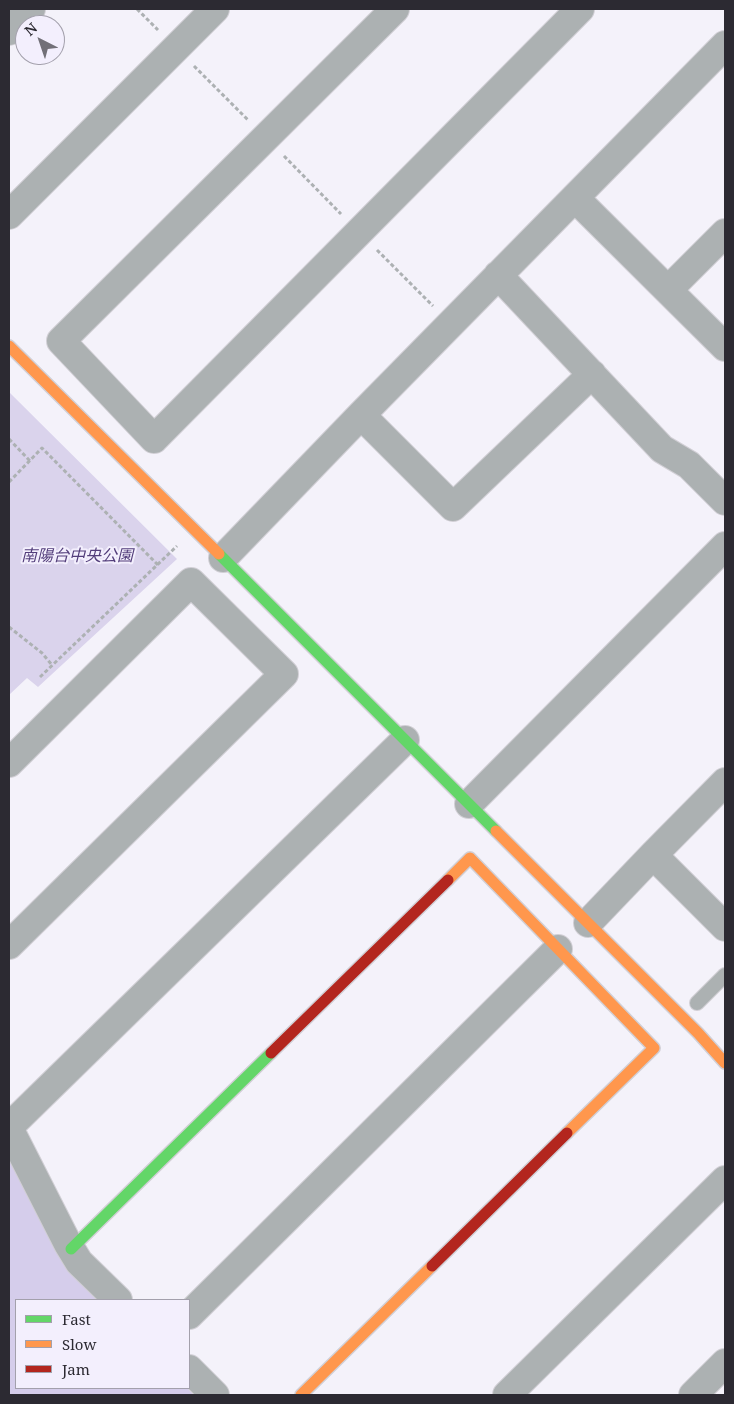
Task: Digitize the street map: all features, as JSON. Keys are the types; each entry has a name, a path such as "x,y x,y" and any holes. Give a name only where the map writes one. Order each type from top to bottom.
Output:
{"street":[{"path":"9,31 31,9"},
{"path":"9,214 215,9"},
{"path":"395,9 61,341 154,438 580,9"},
{"path":"223,558 725,45"},
{"path":"575,198 725,347"},
{"path":"668,290 725,233"},
{"path":"498,275 662,448 689,465 725,501"},
{"path":"9,346 698,1033 725,1063"},
{"path":"361,415 453,507 592,374"},
{"path":"469,804 725,546"},
{"path":"9,763 191,582 284,674 9,944"},
{"path":"117,1299 79,1262 9,1127 405,740"},
{"path":"588,923 725,782"},
{"path":"653,855 725,927"},
{"path":"71,1249 470,858 654,1048 301,1395"},
{"path":"190,1314 558,949"},
{"path":"506,1395 725,1180"},
{"path":"693,1395 725,1363"},
{"path":"190,1370 215,1395"}],"lane":[{"path":"697,1003 725,975"}],"path":[{"path":"137,9 451,324"},
{"path":"9,439 30,461"},
{"path":"9,482 42,448 158,565"},
{"path":"40,677 179,544"},
{"path":"9,627 42,653 52,665"}],"green space":[{"name":"南陽台中央公園","path":"9,392 177,559 38,687 27,678 9,695"}],"shaded area":[{"path":"9,1157 101,1299 15,1299 15,1389 188,1389 194,1395 9,1395"}],"traffic: fast":[{"path":"219,554 496,831"},
{"path":"71,1249 271,1053"}],"traffic: slow":[{"path":"9,346 219,554"},
{"path":"496,831 698,1033 725,1063"},
{"path":"448,880 470,858 654,1048 567,1133"},
{"path":"301,1395 432,1266"}],"traffic: jam":[{"path":"271,1053 448,880"},
{"path":"432,1266 567,1133"}]}
